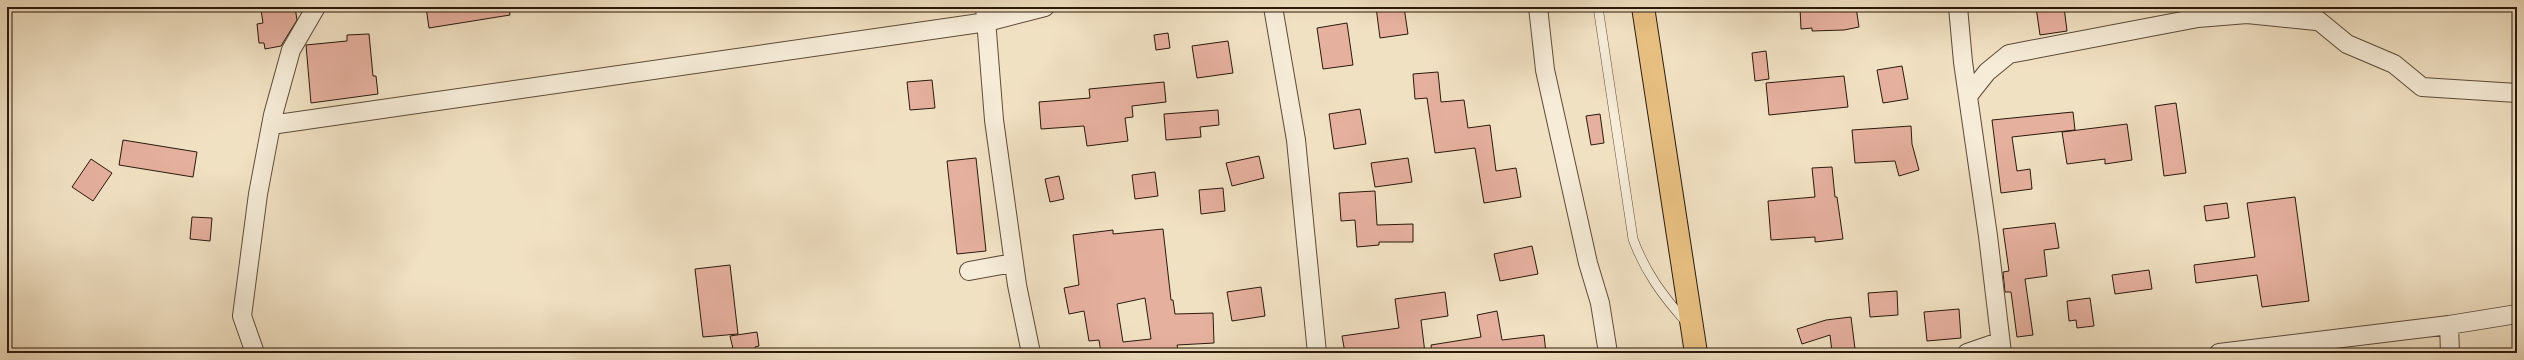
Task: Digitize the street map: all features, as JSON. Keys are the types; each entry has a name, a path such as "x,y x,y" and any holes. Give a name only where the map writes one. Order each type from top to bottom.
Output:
{"highway":[{"path":"1643,7 1696,353"}],"street":[{"path":"255,353 242,316 258,194 271,125 291,50 316,7"},
{"path":"271,125 986,14 1046,7"},
{"path":"1273,7 1296,140 1317,353"},
{"path":"1538,7 1545,70 1588,263 1600,303 1608,353"},
{"path":"1958,7 1968,96 1988,236 2001,348 1967,353"},
{"path":"2303,7 2316,21 2347,44 2394,64 2422,87 2517,92"},
{"path":"986,14 994,120 1013,263 1031,353"},
{"path":"1968,96 1987,72 2010,54 2198,18 2247,14 2316,21"},
{"path":"969,271 1013,263"},
{"path":"2219,353 2251,352 2449,325 2517,314"},
{"path":"2449,325 2450,353"}],"lane":[{"path":"1598,7 1633,239 1641,261 1657,287 1692,328"}],"building":[{"path":"295,7 297,20 281,46 265,49 264,43 259,43 257,24 263,23 261,10"},
{"path":"426,7 509,7 510,15 429,28"},
{"path":"1376,7 1404,7 1408,34 1380,38"},
{"path":"1800,7 1856,7 1859,27 1844,30 1812,31 1812,28 1801,29"},
{"path":"2036,7 2064,7 2067,31 2040,35"},
{"path":"1347,23 1353,65 1323,69 1317,28"},
{"path":"1168,33 1170,48 1156,50 1154,35"},
{"path":"369,34 373,76 376,76 378,94 311,103 306,45 347,41 347,35"},
{"path":"1228,41 1233,73 1197,78 1192,46"},
{"path":"1766,51 1769,79 1755,81 1752,53"},
{"path":"1902,66 1908,99 1883,103 1877,70"},
{"path":"1438,72 1441,102 1464,100 1468,128 1490,125 1496,171 1516,168 1521,197 1484,203 1475,148 1435,153 1427,98 1415,99 1413,74"},
{"path":"1844,76 1848,107 1769,115 1766,83"},
{"path":"932,80 935,108 910,110 907,82"},
{"path":"1164,82 1166,102 1132,106 1133,117 1125,118 1128,141 1087,146 1084,126 1041,129 1039,102 1090,98 1089,89"},
{"path":"2176,103 2186,173 2164,176 2155,106"},
{"path":"1360,109 1366,144 1334,149 1329,114"},
{"path":"1218,110 1219,125 1200,127 1201,137 1166,140 1164,114"},
{"path":"2073,112 2075,130 2012,137 2017,171 2030,169 2032,189 2001,193 1992,120"},
{"path":"1600,114 1604,143 1591,145 1586,116"},
{"path":"2127,124 2132,160 2105,164 2105,159 2067,164 2062,132"},
{"path":"1911,126 1912,144 1919,170 1899,176 1895,161 1855,163 1852,130"},
{"path":"123,140 197,152 193,177 119,165"},
{"path":"1259,156 1264,178 1232,186 1226,163"},
{"path":"976,158 986,251 957,254 947,161"},
{"path":"1408,158 1412,182 1375,187 1371,163"},
{"path":"91,159 112,173 93,201 72,187"},
{"path":"1832,167 1835,197 1837,197 1843,239 1815,242 1815,237 1771,240 1768,201 1815,197 1812,168"},
{"path":"1155,172 1158,196 1135,199 1132,175"},
{"path":"1059,176 1064,199 1050,202 1045,179"},
{"path":"1223,188 1225,211 1201,214 1199,190"},
{"path":"1375,191 1377,225 1413,224 1413,242 1379,242 1379,245 1357,247 1355,220 1341,221 1339,193"},
{"path":"2295,197 2309,301 2262,307 2257,275 2196,283 2194,265 2255,257 2247,203"},
{"path":"2227,203 2229,218 2206,221 2204,206"},
{"path":"192,217 212,218 210,241 190,239"},
{"path":"2055,223 2059,248 2044,250 2047,276 2025,279 2033,335 2017,337 2011,292 2005,292 2003,272 2009,271 2003,229"},
{"path":"1163,229 1171,300 1173,300 1175,314 1213,313 1214,343 1177,345 1179,353 1101,353 1099,340 1089,341 1084,311 1069,314 1064,288 1079,285 1073,235 1113,230 1113,234","holes":["1145,298 1151,339 1123,342 1117,304"]},
{"path":"1532,246 1538,274 1500,281 1494,254"},
{"path":"730,265 738,334 703,337 695,269"},
{"path":"2149,270 2152,289 2115,294 2112,275"},
{"path":"1261,287 1265,316 1232,321 1227,292"},
{"path":"1897,291 1898,315 1870,317 1868,293"},
{"path":"1445,292 1448,316 1421,320 1425,353 1345,353 1342,336 1399,328 1395,299"},
{"path":"2090,298 2094,326 2077,328 2076,320 2069,321 2067,301"},
{"path":"1959,309 1961,338 1927,341 1924,312"},
{"path":"1497,311 1502,340 1544,335 1546,353 1432,353 1431,345 1481,337 1477,315"},
{"path":"1851,317 1855,349 1832,352 1830,335 1802,344 1797,329 1826,320"},
{"path":"757,332 759,346 755,347 755,353 734,353 730,336"}]}
